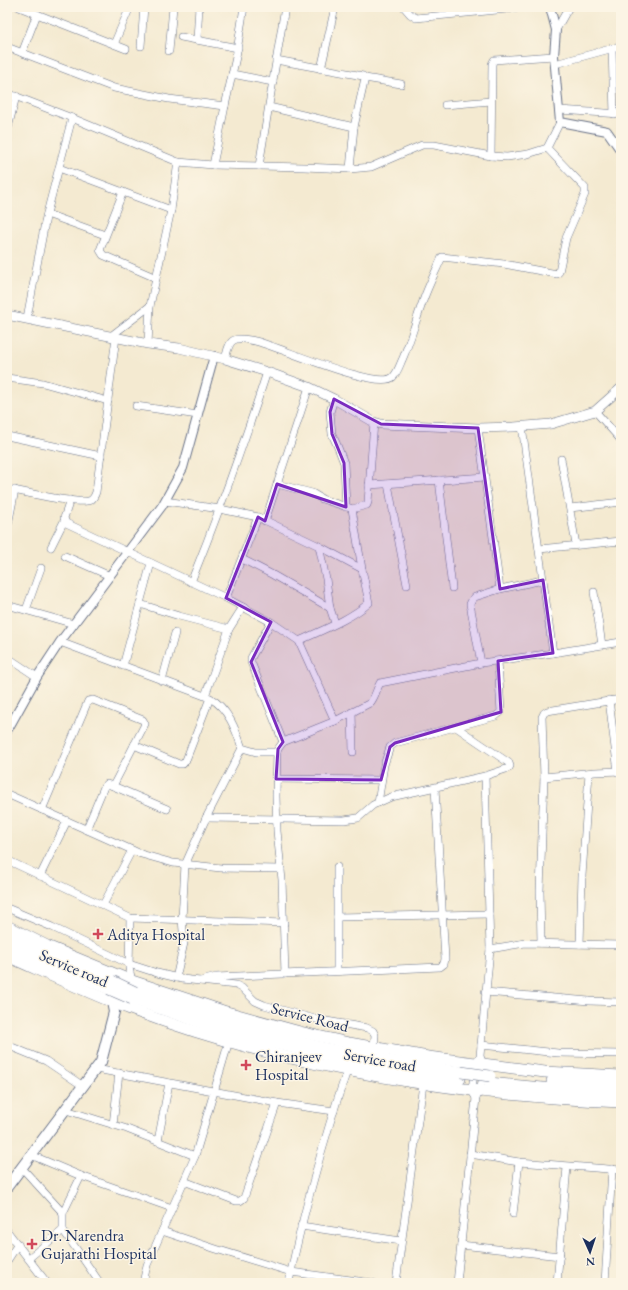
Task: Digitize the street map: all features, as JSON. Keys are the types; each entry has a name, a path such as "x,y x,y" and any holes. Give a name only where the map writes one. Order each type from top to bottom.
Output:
{"highway":[{"name":"Service Road","path":"7,926 125,985 292,1030 349,1043 428,1057 479,1061 552,1073 621,1076"},
{"path":"7,936 194,1012 304,1043 461,1075 585,1092 621,1093"},
{"path":"7,948 125,985"},
{"name":"Service road","path":"7,956 116,1006 274,1054 348,1071 476,1093 621,1102"},
{"path":"489,1079 621,1085"}],"main road":[{"path":"7,315 148,344 179,348 225,359 309,387 334,399 374,422 381,424 478,428 551,424 595,412 621,388"},
{"path":"7,1187 102,1062 116,1006 125,985"}],"street":[{"path":"19,7 126,49"},
{"path":"114,44 130,7"},
{"path":"141,46 144,7"},
{"path":"169,51 173,7"},
{"path":"197,40 199,7"},
{"path":"213,165 238,48 244,7"},
{"path":"259,166 285,7"},
{"path":"321,69 335,7"},
{"path":"404,7 416,18 527,7"},
{"path":"7,93 178,162 213,165 304,166 350,169 371,168 422,145 434,145 491,156 507,157 528,154 547,148 560,122 554,60 556,30 550,7"},
{"path":"556,30 569,7"},
{"path":"22,53 37,14"},
{"path":"181,37 238,48"},
{"path":"491,156 492,64 494,60 554,60 621,46"},
{"path":"7,47 114,88 169,99 225,106"},
{"path":"559,110 618,114 612,48"},
{"path":"276,60 401,84"},
{"path":"232,74 272,82"},
{"path":"350,169 354,127 365,78"},
{"path":"7,132 16,96"},
{"path":"444,105 492,101"},
{"path":"269,107 354,127"},
{"path":"27,318 47,214 72,118"},
{"path":"560,122 607,132 621,151"},
{"path":"225,359 230,344 233,341 242,339 264,344 354,376 383,380 389,379 392,378 400,366 423,300 442,257 504,264 557,274 559,272 566,238 585,194 585,188 547,148"},
{"path":"148,344 150,306 171,210 178,162"},
{"path":"59,168 171,210"},
{"path":"123,192 100,250 103,255 156,278"},
{"path":"47,214 105,235"},
{"path":"7,489 70,500 88,501 94,498 108,400 114,336 150,306"},
{"path":"7,730 37,677 60,642 165,501 183,468 214,356"},
{"path":"192,582 246,439 267,372"},
{"path":"7,378 43,383 108,400"},
{"path":"265,521 309,387"},
{"path":"298,641 335,623 363,608 369,603 349,508 344,463 338,445 332,434 330,412 334,399"},
{"path":"136,406 198,415"},
{"path":"595,412 621,440"},
{"path":"277,484 312,493 322,499 349,508 367,505 374,422"},
{"path":"522,426 553,653"},
{"path":"478,428 500,589"},
{"path":"7,436 101,456"},
{"path":"562,459 576,545"},
{"path":"369,485 485,477"},
{"path":"439,480 452,588"},
{"path":"388,484 407,585"},
{"path":"7,530 15,490"},
{"path":"51,547 64,521 70,500"},
{"path":"165,501 220,509 258,517 319,546 362,569"},
{"path":"570,508 621,502"},
{"path":"226,598 258,517"},
{"path":"64,521 226,598 271,622 298,641 335,721"},
{"path":"539,549 621,541"},
{"path":"319,546 330,608 335,623"},
{"path":"65,556 110,576"},
{"path":"242,559 330,608"},
{"path":"123,666 151,563"},
{"path":"26,610 41,568"},
{"path":"481,663 470,604 472,600 475,597 500,589 543,580"},
{"path":"594,592 602,645"},
{"path":"7,604 74,624"},
{"path":"140,604 229,629"},
{"path":"134,745 179,764 183,764 186,760 208,697 229,629 243,607"},
{"path":"271,622 251,658 251,662 283,742"},
{"path":"162,681 175,633"},
{"path":"60,642 208,697 216,702 234,726 242,748 206,818 186,864 182,919 184,943 176,978"},
{"path":"285,974 284,923 277,820 276,779 277,752 283,742 335,721 370,703 373,700 375,690 380,684 481,663 621,642"},
{"path":"7,657 37,677"},
{"path":"378,803 384,765 390,747 395,743 496,716 501,712 498,661"},
{"path":"541,943 540,891 544,777 542,717 547,711 621,699"},
{"path":"42,810 88,701 90,700 143,720 145,724 113,786"},
{"path":"544,777 619,771 609,700"},
{"path":"352,712 353,752"},
{"path":"206,818 344,820 358,818 373,805 390,797 485,776 509,768 509,763 456,727"},
{"path":"242,748 256,752 277,752"},
{"path":"580,944 582,876 589,773"},
{"path":"457,1283 490,948 485,776"},
{"path":"276,779 381,780"},
{"path":"86,830 104,787 107,784 167,809"},
{"path":"202,981 216,977 440,967 444,964 445,959 434,788"},
{"path":"7,794 141,854 173,863 221,868 281,869"},
{"path":"40,876 67,821"},
{"path":"103,905 132,850"},
{"path":"7,860 130,918 284,923"},
{"path":"337,867 337,971"},
{"path":"7,908 58,930 129,964 176,978 236,985 242,988 255,1001 264,1005 315,1019 367,1028 373,1031 375,1035 374,1047"},
{"path":"337,917 489,914"},
{"path":"125,985 129,964 130,918"},
{"path":"490,948 525,943 621,945"},
{"path":"485,992 589,1001 621,1002"},
{"path":"143,1283 147,1265 195,1156 229,1041"},
{"path":"7,1045 46,1061 83,1086"},
{"path":"481,1045 558,1053 621,1054"},
{"path":"96,1069 277,1103 334,1111"},
{"path":"289,1283 301,1226 334,1111 348,1071"},
{"path":"113,1125 119,1073"},
{"path":"158,1141 169,1083"},
{"path":"396,1283 423,1084"},
{"path":"184,1181 236,1201 242,1200 277,1103"},
{"path":"66,1110 158,1141 195,1156"},
{"path":"470,1154 519,1162 567,1167 621,1170"},
{"path":"31,1155 81,1176 172,1208"},
{"path":"513,1214 519,1162"},
{"path":"557,1283 567,1167"},
{"path":"22,1168 63,1213"},
{"path":"605,1283 612,1169"},
{"path":"81,1176 63,1213 63,1230 100,1283"},
{"path":"301,1226 402,1241"},
{"path":"29,1258 63,1230"},
{"path":"7,1231 47,1283"},
{"path":"162,1231 291,1272 373,1283"},
{"path":"7,1261 18,1244"},
{"path":"461,1245 560,1256"}],"highlighted area":[{"path":"334,399 381,424 478,428 500,589 543,580 553,653 498,661 501,712 395,743 390,747 381,780 276,779 278,749 283,742 251,662 271,622 226,598 258,517 265,521 277,484 346,507 344,463 332,434 330,412"}],"place":[{"name":"Aditya Hospital","path":"98,934"},
{"name":"Chiranjeev Hospital","path":"246,1065"},
{"name":"Dr. Narendra Gujarathi Hospital","path":"32,1244"}]}
